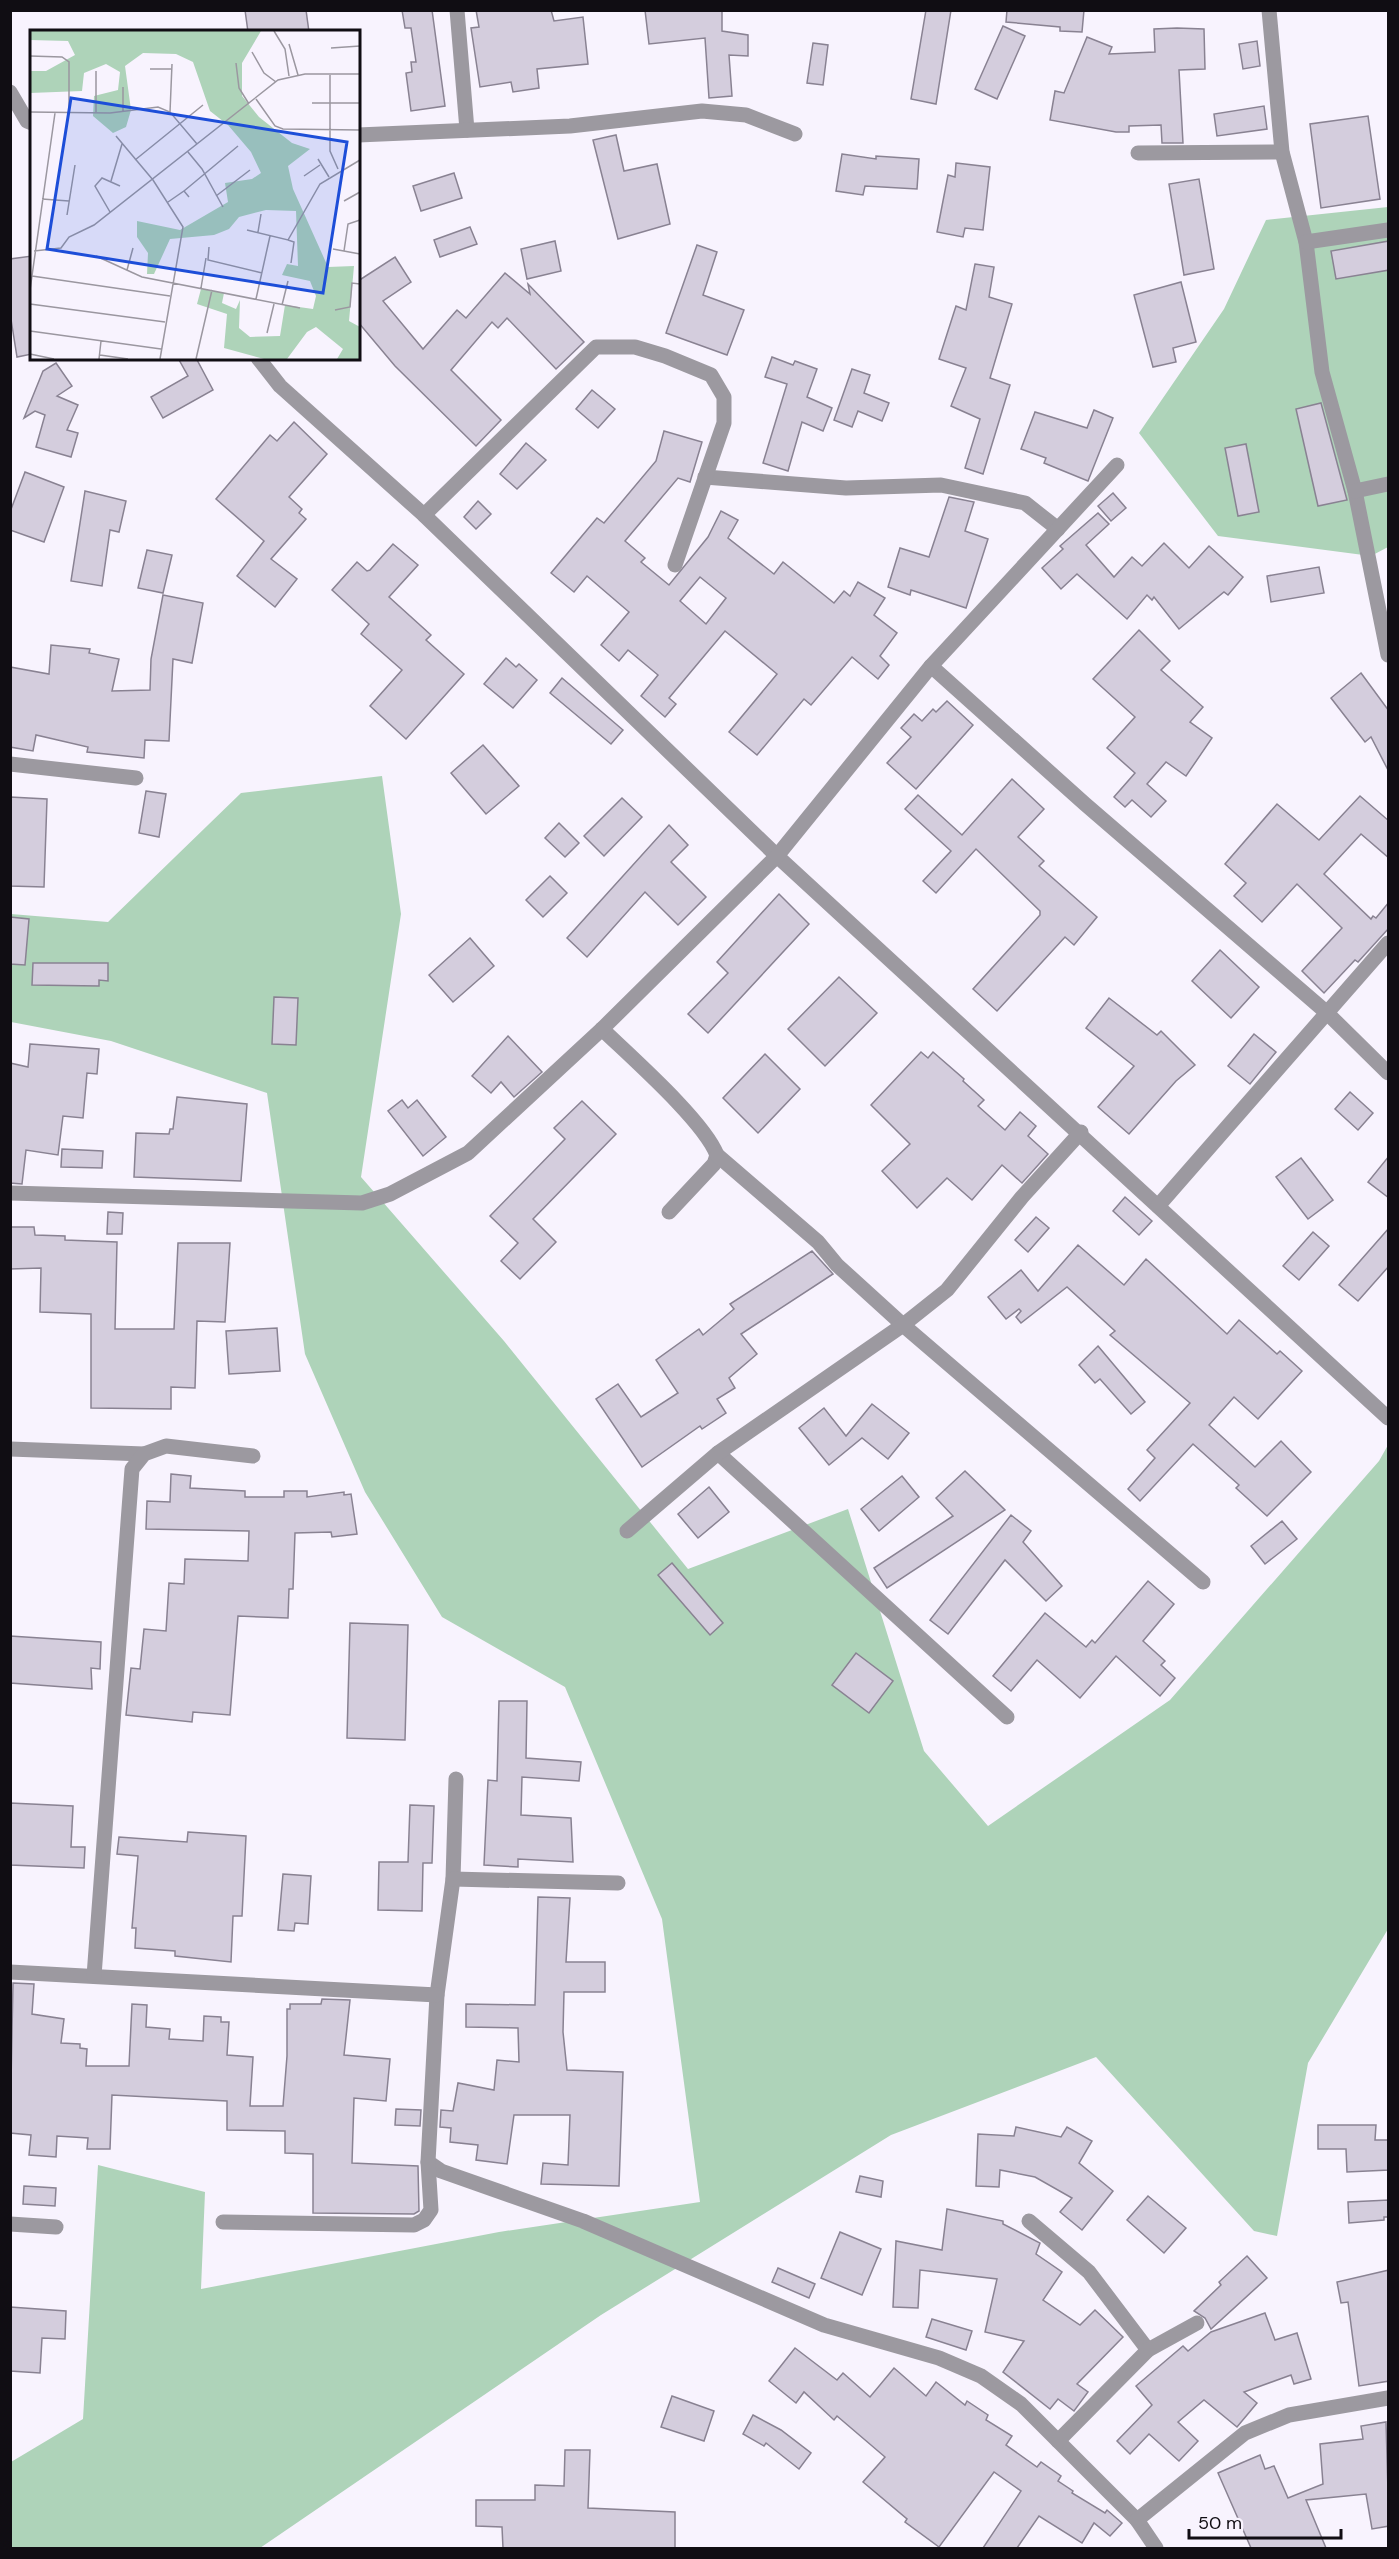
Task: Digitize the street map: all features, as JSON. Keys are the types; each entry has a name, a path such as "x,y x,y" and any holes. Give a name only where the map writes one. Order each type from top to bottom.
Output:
{"street":[{"path":"457,10 467,130"},
{"path":"1269,10 1282,152 1306,242 1323,372 1355,491 1389,655"},
{"path":"10,92 27,121 30,122"},
{"path":"360,135 570,126 702,111 747,115 795,134"},
{"path":"1138,153 1282,152"},
{"path":"1306,242 1389,230"},
{"path":"424,515 596,348 635,347 711,375 724,397 724,423 675,565"},
{"path":"260,360 280,386 424,515 777,856 1081,1132 1389,1419"},
{"path":"10,1193 362,1203 416,1182 468,1153 602,1029 777,856 932,666 1117,465"},
{"path":"705,477 846,488 941,485 1025,503 1058,529"},
{"path":"1355,491 1389,484"},
{"path":"932,666 1085,804 1326,1012 1389,1073"},
{"path":"10,764 136,778"},
{"path":"1158,1206 1389,943"},
{"path":"602,1029 696,1124 713,1144 717,1155 818,1242 837,1265 903,1325 1203,1582"},
{"path":"627,1531 718,1453 903,1325 948,1290 1022,1197 1081,1132"},
{"path":"669,1212 714,1164 717,1155"},
{"path":"10,1449 144,1454 166,1446 253,1456"},
{"path":"718,1453 1007,1717"},
{"path":"94,1976 132,1468 144,1454"},
{"path":"224,2222 414,2225 424,2220 431,2210 428,2162 437,1995 453,1879 456,1779"},
{"path":"453,1879 618,1883"},
{"path":"10,1972 437,1995"},
{"path":"428,2162 441,2171 583,2221 824,2325 939,2358 981,2376 1021,2404 1137,2520 1155,2548"},
{"path":"1029,2221 1089,2272 1148,2350"},
{"path":"10,2224 56,2227"},
{"path":"1058,2441 1148,2350 1197,2323"},
{"path":"1137,2520 1245,2433 1289,2415 1389,2398"}],"green space":[{"path":"1388,207 1388,547 1371,556 1218,536 1139,433 1224,309 1266,220"},
{"path":"382,776 401,914 361,1177 504,1341 688,1569 848,1509 924,1751 988,1826 1170,1700 1379,1461 1388,1445 1388,1929 1308,2063 1277,2236 1254,2231 1096,2057 891,2135 601,2315 260,2548 11,2548 11,2462 83,2419 98,2165 205,2192 201,2289 499,2232 700,2202 662,1919 565,1687 442,1617 365,1492 305,1354 267,1093 111,1041 11,1022 11,914 108,922 241,793"}],"building":[{"path":"245,10 306,10 309,30 248,30"},
{"path":"402,10 432,10 445,106 411,111 406,73 412,72 411,62 416,62 411,28 405,28"},
{"path":"476,10 551,10 554,21 583,17 588,64 537,69 539,88 513,92 511,82 480,87 471,28 479,27"},
{"path":"645,10 722,11 722,31 748,35 748,56 729,55 732,96 709,98 705,38 649,44"},
{"path":"926,10 951,10 936,104 911,99"},
{"path":"1007,10 1084,10 1082,32 1060,31 1060,27 1006,22"},
{"path":"1003,26 1025,36 997,99 975,89"},
{"path":"1154,29 1204,29 1205,69 1179,70 1183,143 1162,143 1161,125 1129,126 1129,132 1116,132 1050,120 1055,91 1064,93 1087,37 1112,47 1109,54 1155,52"},
{"path":"1257,41 1260,66 1243,69 1239,44"},
{"path":"813,43 828,45 823,85 807,83"},
{"path":"1264,106 1267,129 1217,136 1214,114"},
{"path":"1368,116 1380,199 1321,208 1310,124"},
{"path":"616,135 624,171 657,164 670,224 618,239 593,140"},
{"path":"842,154 876,159 876,156 919,159 917,189 865,186 863,195 836,191"},
{"path":"956,163 990,167 983,230 965,228 963,237 937,232 948,175 955,177"},
{"path":"454,173 462,198 421,211 413,186"},
{"path":"1199,179 1214,269 1184,275 1169,184"},
{"path":"470,227 477,244 440,257 434,240"},
{"path":"555,241 561,271 527,279 521,249"},
{"path":"1389,241 1389,270 1336,279 1331,251"},
{"path":"697,245 717,252 703,295 744,310 727,355 666,333"},
{"path":"30,256 30,354 17,357 10,313 10,259"},
{"path":"395,257 411,282 383,301 423,349 457,310 466,318 505,273 530,294 528,284 584,342 556,369 507,318 498,328 492,322 451,370 501,420 476,446 395,366 360,324 360,280"},
{"path":"975,264 994,267 989,297 1012,304 990,378 1010,385 983,474 965,468 980,419 951,406 966,368 939,359 956,306 966,310"},
{"path":"1181,282 1196,342 1173,348 1176,362 1153,367 1134,295"},
{"path":"772,357 793,365 795,361 817,369 807,397 832,408 823,431 802,422 788,471 763,463 787,384 765,377"},
{"path":"179,360 197,360 213,390 163,418 151,397 188,376"},
{"path":"56,363 72,386 57,396 78,405 67,430 78,433 71,457 36,447 45,415 35,411 24,418 43,371"},
{"path":"852,369 870,375 864,393 889,403 882,421 858,411 852,427 834,420"},
{"path":"592,390 615,409 598,428 576,409"},
{"path":"1321,403 1347,500 1318,506 1296,409"},
{"path":"1094,410 1113,418 1088,481 1044,463 1046,458 1021,449 1035,412 1087,428"},
{"path":"294,422 327,454 289,497 302,509 299,513 306,519 271,559 297,579 275,607 237,576 264,541 216,499 270,435 277,441"},
{"path":"664,431 702,442 690,482 678,478 625,541 645,558 641,562 669,585 708,537 721,511 738,520 728,538 774,574 783,562 834,603 844,591 850,596 858,582 885,598 874,615 897,633 880,656 889,665 878,679 852,657 811,705 804,699 757,755 729,732 777,674 725,631 669,698 676,704 665,717 641,696 658,675 628,650 619,661 601,645 629,612 587,576 574,592 551,573 597,518 604,523 656,461","holes":["700,577 726,598 706,624 680,601"]},
{"path":"526,443 546,460 517,489 500,474"},
{"path":"1246,444 1259,512 1238,516 1225,448"},
{"path":"25,472 64,487 44,542 10,530 10,512"},
{"path":"85,491 126,501 119,532 110,530 102,586 71,581"},
{"path":"1113,493 1126,508 1111,521 1098,506"},
{"path":"949,497 974,502 965,531 988,539 966,608 911,590 910,595 888,587 900,548 929,557"},
{"path":"478,501 491,514 476,529 464,517"},
{"path":"1098,513 1109,524 1086,545 1114,577 1132,557 1142,566 1164,543 1189,568 1209,546 1243,577 1228,595 1224,592 1179,629 1154,597 1152,600 1147,595 1127,619 1077,574 1061,589 1042,568 1063,549 1060,546"},
{"path":"393,544 418,565 389,597 431,635 426,640 464,674 406,739 370,706 402,670 361,634 369,624 332,590 357,562 367,571 370,570"},
{"path":"147,550 172,555 163,593 138,588"},
{"path":"1319,567 1324,593 1271,602 1267,576"},
{"path":"163,595 203,603 192,663 173,659 169,741 145,740 144,758 87,752 88,747 36,735 33,751 10,747 10,667 49,674 51,645 90,649 89,653 119,659 112,691 150,690 151,659"},
{"path":"1139,630 1170,661 1161,670 1203,707 1190,722 1212,738 1186,776 1166,762 1147,784 1166,801 1151,817 1132,800 1125,807 1114,797 1135,773 1107,748 1135,717 1093,679"},
{"path":"506,658 516,667 519,664 537,680 513,708 484,684"},
{"path":"1361,673 1389,711 1389,772 1371,737 1365,742 1331,698"},
{"path":"562,678 623,730 611,744 550,693"},
{"path":"947,701 973,725 916,789 887,763 911,737 901,728 914,714 922,721 933,709 936,712"},
{"path":"483,745 519,786 486,814 451,773"},
{"path":"1012,779 1044,809 1018,837 1044,861 1039,866 1097,917 1074,945 1065,937 997,1011 973,989 1040,915 1040,911 976,849 936,893 923,881 951,851 905,809 918,795 962,835"},
{"path":"146,791 166,794 159,837 139,833"},
{"path":"1360,796 1389,821 1389,858 1361,834 1324,874 1371,919 1373,916 1376,918 1389,902 1389,928 1358,962 1355,960 1324,993 1302,971 1342,928 1297,884 1262,922 1234,896 1246,883 1225,864 1277,804 1319,840"},
{"path":"10,797 47,799 44,887 10,886"},
{"path":"622,798 642,817 604,856 584,836"},
{"path":"559,823 579,843 565,857 545,838"},
{"path":"669,825 688,845 671,862 706,897 678,925 645,892 587,957 567,938"},
{"path":"550,876 567,893 543,917 526,900"},
{"path":"779,894 809,924 708,1033 688,1014 728,973 717,962"},
{"path":"10,917 29,919 25,965 10,964"},
{"path":"470,938 494,966 453,1002 429,975"},
{"path":"1220,950 1259,987 1231,1018 1192,981"},
{"path":"33,963 108,963 108,981 99,980 99,986 32,985"},
{"path":"839,977 877,1013 825,1066 788,1029"},
{"path":"274,997 298,998 296,1045 272,1044"},
{"path":"1109,998 1157,1035 1161,1031 1195,1065 1176,1081 1129,1134 1098,1107 1134,1066 1086,1028"},
{"path":"1254,1034 1276,1052 1250,1084 1228,1066"},
{"path":"508,1036 542,1072 514,1097 501,1082 491,1093 472,1076"},
{"path":"30,1044 99,1049 97,1074 87,1073 83,1118 63,1116 58,1155 26,1150 22,1184 10,1183 10,1063 28,1067"},
{"path":"921,1052 928,1058 933,1052 964,1079 963,1081 984,1100 978,1106 1005,1130 1020,1112 1036,1126 1028,1136 1048,1154 1022,1183 1002,1165 972,1200 947,1178 917,1208 882,1171 910,1144 871,1105"},
{"path":"765,1054 800,1089 758,1133 723,1098"},
{"path":"1350,1092 1373,1113 1358,1130 1335,1109"},
{"path":"177,1097 247,1104 241,1181 134,1177 136,1133 169,1134 170,1129 173,1129"},
{"path":"402,1100 408,1108 417,1100 446,1137 423,1156 388,1111"},
{"path":"582,1101 616,1134 533,1219 556,1242 520,1279 501,1261 518,1243 490,1216 565,1139 554,1128"},
{"path":"62,1149 103,1151 102,1168 61,1167"},
{"path":"1389,1156 1389,1198 1368,1182"},
{"path":"1301,1158 1333,1200 1308,1219 1276,1177"},
{"path":"1125,1197 1152,1221 1139,1235 1113,1211"},
{"path":"108,1212 123,1213 122,1234 107,1234"},
{"path":"1036,1217 1049,1228 1028,1252 1015,1240"},
{"path":"10,1227 34,1227 35,1235 65,1236 65,1240 117,1242 115,1329 174,1329 178,1243 230,1243 225,1322 197,1321 195,1388 171,1387 171,1409 91,1408 91,1314 40,1312 41,1268 10,1269"},
{"path":"1389,1228 1389,1266 1358,1301 1339,1285"},
{"path":"1313,1232 1329,1246 1299,1280 1283,1266"},
{"path":"1078,1245 1124,1285 1146,1259 1227,1334 1239,1320 1277,1354 1280,1351 1302,1371 1258,1419 1234,1397 1209,1425 1255,1467 1281,1441 1311,1472 1267,1516 1236,1488 1239,1485 1193,1444 1140,1501 1128,1489 1155,1458 1147,1450 1190,1403 1110,1335 1115,1331 1067,1287 1021,1323 1016,1317 1021,1311 1019,1309 1006,1319 988,1297 1021,1270 1038,1291"},
{"path":"812,1251 833,1274 741,1334 757,1354 729,1378 735,1388 717,1399 726,1413 702,1429 700,1426 642,1467 596,1399 618,1384 641,1417 678,1393 656,1360 699,1329 703,1335 734,1309 730,1304"},
{"path":"277,1328 280,1371 229,1374 226,1331"},
{"path":"1098,1346 1145,1402 1131,1414 1100,1379 1095,1383 1079,1365"},
{"path":"872,1404 909,1433 888,1459 862,1438 829,1465 799,1428 824,1408 846,1436"},
{"path":"965,1471 1005,1510 887,1588 874,1568 953,1516 936,1498"},
{"path":"171,1474 191,1476 190,1488 245,1491 245,1497 284,1497 284,1491 307,1491 307,1497 344,1492 344,1495 351,1494 357,1534 332,1537 331,1532 295,1533 293,1589 289,1589 288,1618 238,1616 230,1715 193,1712 192,1722 126,1715 131,1668 140,1669 144,1629 166,1631 169,1583 184,1584 185,1559 248,1561 249,1531 146,1529 147,1501 170,1502"},
{"path":"902,1476 919,1497 879,1531 861,1509"},
{"path":"709,1487 729,1512 698,1538 678,1514"},
{"path":"1011,1515 1031,1531 1023,1542 1062,1586 1046,1601 1005,1560 948,1634 930,1620"},
{"path":"1282,1521 1297,1539 1265,1564 1251,1546"},
{"path":"672,1563 723,1623 710,1635 658,1575"},
{"path":"1148,1581 1174,1604 1143,1641 1165,1661 1161,1665 1175,1678 1160,1696 1116,1656 1080,1698 1037,1660 1011,1691 993,1676 1045,1613 1086,1647 1092,1640 1095,1643"},
{"path":"350,1623 408,1625 405,1740 347,1738"},
{"path":"10,1636 101,1642 100,1669 91,1668 92,1689 10,1683"},
{"path":"856,1653 893,1681 869,1713 832,1685"},
{"path":"499,1701 527,1701 526,1758 581,1762 579,1781 522,1777 521,1815 571,1818 573,1862 518,1859 518,1867 484,1865 488,1780 497,1781"},
{"path":"10,1803 73,1806 71,1847 85,1847 84,1868 10,1865"},
{"path":"410,1805 434,1806 432,1863 423,1863 422,1911 378,1910 379,1862 408,1862"},
{"path":"188,1832 246,1836 242,1916 233,1916 231,1962 175,1956 175,1951 135,1948 136,1928 132,1928 138,1856 117,1854 119,1837 187,1842"},
{"path":"283,1874 311,1876 308,1924 295,1923 294,1931 278,1930"},
{"path":"538,1897 570,1898 566,1962 605,1962 605,1992 564,1992 563,2032 567,2070 623,2072 619,2186 541,2184 543,2163 568,2165 570,2115 514,2115 507,2164 476,2160 478,2145 450,2142 451,2128 440,2127 441,2110 453,2111 458,2083 494,2090 497,2060 519,2062 518,2028 466,2027 466,2004 535,2005"},
{"path":"13,1983 34,1984 32,2014 64,2019 61,2043 80,2044 80,2048 87,2049 86,2066 129,2066 132,2004 147,2005 146,2027 170,2029 169,2039 203,2041 204,2016 221,2017 221,2022 229,2022 227,2055 253,2057 250,2106 283,2106 287,2056 287,2009 290,2009 290,2004 321,2004 322,1999 350,2000 344,2055 390,2059 386,2101 354,2098 352,2163 418,2166 419,2211 414,2214 313,2213 313,2154 285,2153 285,2131 227,2130 227,2101 112,2095 110,2149 87,2149 88,2138 57,2136 56,2157 29,2155 31,2135 10,2133"},
{"path":"396,2109 421,2110 420,2126 395,2125"},
{"path":"1318,2125 1376,2125 1375,2140 1389,2140 1389,2170 1347,2172 1346,2149 1318,2149"},
{"path":"1016,2127 1061,2137 1067,2127 1092,2141 1079,2163 1113,2191 1082,2230 1060,2212 1072,2198 1035,2177 1000,2170 999,2187 976,2186 978,2134 1014,2136"},
{"path":"860,2176 883,2181 881,2197 856,2192"},
{"path":"24,2186 56,2188 55,2206 23,2204"},
{"path":"1148,2196 1186,2228 1164,2253 1127,2220"},
{"path":"1389,2200 1389,2217 1384,2217 1384,2220 1349,2223 1348,2202"},
{"path":"947,2209 1003,2221 1003,2224 1040,2243 1036,2254 1062,2272 1043,2300 1080,2325 1095,2310 1123,2337 1077,2384 1088,2392 1074,2411 1058,2399 1050,2409 1003,2372 1024,2341 985,2332 997,2279 920,2270 918,2308 893,2307 896,2241 942,2250"},
{"path":"840,2232 881,2249 862,2295 821,2278"},
{"path":"1247,2256 1267,2278 1211,2329 1205,2318 1194,2311 1221,2285 1219,2282"},
{"path":"778,2268 815,2284 809,2298 772,2282"},
{"path":"1389,2270 1389,2381 1359,2386 1348,2302 1341,2303 1337,2282"},
{"path":"10,2307 66,2311 65,2339 42,2338 40,2373 10,2371"},
{"path":"1265,2313 1275,2340 1297,2333 1311,2379 1294,2384 1291,2375 1244,2392 1257,2403 1237,2427 1204,2400 1178,2422 1198,2441 1179,2461 1149,2434 1130,2454 1117,2441 1152,2405 1136,2386 1183,2346 1188,2351 1211,2332"},
{"path":"932,2319 972,2331 966,2350 926,2337"},
{"path":"795,2348 837,2380 843,2373 870,2397 894,2368 926,2396 936,2382 965,2405 967,2401 988,2415 986,2420 1012,2436 1006,2445 1037,2467 1041,2462 1061,2476 1058,2481 1073,2491 1072,2493 1105,2513 1107,2510 1122,2523 1110,2536 1094,2523 1082,2543 1039,2516 1017,2548 983,2548 1021,2491 994,2472 939,2547 905,2522 907,2519 863,2482 885,2457 837,2416 834,2420 804,2392 796,2403 769,2381"},
{"path":"672,2396 714,2411 704,2441 661,2427"},
{"path":"753,2415 781,2430 811,2453 799,2469 766,2443 764,2446 743,2434"},
{"path":"1386,2422 1389,2526 1372,2529 1366,2494 1306,2500 1326,2548 1251,2548 1218,2473 1260,2455 1265,2469 1274,2466 1288,2498 1323,2484 1320,2444 1363,2439 1361,2426"},
{"path":"565,2450 590,2450 588,2508 675,2512 675,2548 503,2548 502,2527 476,2526 476,2500 535,2500 535,2485 564,2486"}]}
